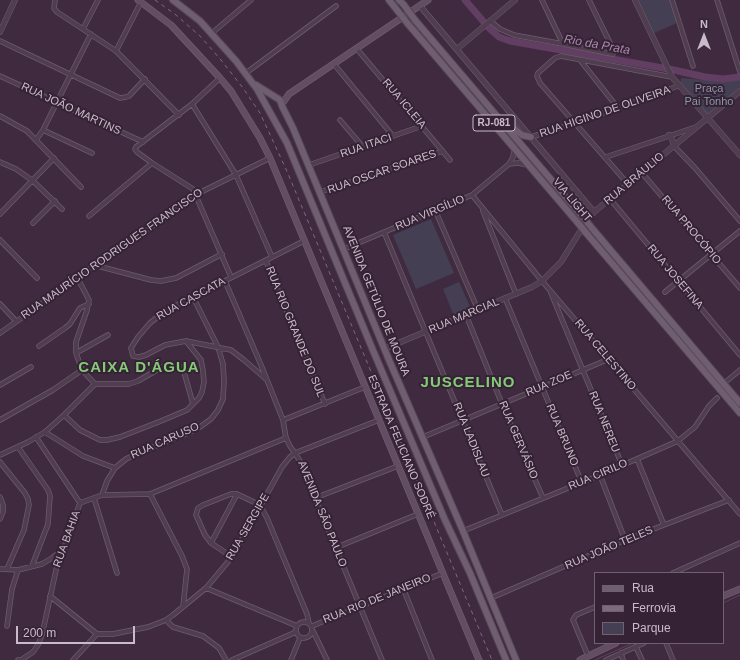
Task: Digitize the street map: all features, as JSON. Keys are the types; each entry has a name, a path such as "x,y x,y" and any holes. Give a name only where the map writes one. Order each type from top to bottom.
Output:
{"main road":[{"path":"173,0 212,33 246,73 270,111 277,112 289,94"},
{"name":"VIA LIGHT","path":"389,0 740,414"},
{"name":"VIA LIGHT","path":"399,0 740,403"},
{"path":"266,105 269,99 289,94 428,0"},
{"name":"ESTRADA FELICIANO SODRÉ","path":"139,1 171,25 220,78 231,91 260,138 270,158 479,660"},
{"path":"253,83 280,100 282,105"},
{"name":"AVENIDA GETÚLIO DE MOURA","path":"282,105 309,165 384,349 463,531 515,658"},
{"name":"AVENIDA GETÚLIO DE MOURA","path":"270,111 287,143 445,520 470,573 506,660"},
{"path":"495,114 520,133 531,137"},
{"path":"429,480 441,501 446,505 448,501 445,489"},
{"path":"445,520 448,514 452,514 460,529 463,531"},
{"path":"724,596 740,589"},
{"path":"580,660 614,644"},
{"path":"506,660 515,658"}],"street":[{"path":"0,32 15,0"},
{"path":"56,0 54,5 55,10 116,51 179,114"},
{"path":"84,29 98,0"},
{"path":"212,33 251,0"},
{"path":"457,49 515,0"},
{"path":"542,0 563,44"},
{"path":"489,22 514,35 613,54 614,51 589,0"},
{"path":"635,0 665,64 678,86 708,117 740,155"},
{"path":"672,0 693,66"},
{"path":"717,0 740,72"},
{"path":"116,51 139,1"},
{"path":"246,73 336,6"},
{"path":"420,6 594,212"},
{"path":"36,140 44,130 70,74 91,34"},
{"path":"0,41 122,98 129,96 145,79"},
{"name":"RUA ICLEIA","path":"357,49 450,160"},
{"path":"628,184 540,83 537,76 538,73 558,57 580,59 671,75"},
{"path":"580,59 618,108"},
{"path":"334,64 393,136"},
{"name":"RUA JOÃO MARTINS","path":"0,76 143,142"},
{"path":"220,78 192,104 136,147 136,150 152,163 191,188 197,195 231,277"},
{"name":"RUA HIGINO DE OLIVEIRA","path":"531,137 576,123 678,86"},
{"name":"RUA BRÁULIO","path":"542,281 561,262 594,212 740,91"},
{"name":"RUA RIO GRANDE DO SUL","path":"192,104 236,175 272,257"},
{"path":"0,116 27,131 81,187"},
{"path":"340,120 363,147"},
{"name":"RUA ITACI","path":"309,165 422,126"},
{"path":"606,157 698,126"},
{"path":"44,130 92,153"},
{"path":"669,135 674,146 695,168 740,221"},
{"path":"509,164 514,155 513,146"},
{"name":"RUA OSCAR SOARES","path":"320,192 443,151"},
{"path":"0,214 54,158"},
{"name":"RUA MAURÍCIO RODRIGUES FRANCISCO","path":"0,333 94,265 202,191 270,158"},
{"path":"0,162 16,169 33,181 62,209"},
{"path":"89,216 152,163"},
{"path":"509,164 518,163 530,166"},
{"name":"RUA VIRGÍLIO","path":"344,249 436,212 472,195 509,164"},
{"name":"RUA PROCÓPIO","path":"642,172 740,288"},
{"name":"RUA CELESTINO","path":"472,195 542,281 740,514"},
{"name":"RUA JOSEFINA","path":"610,199 740,355"},
{"path":"33,223 54,201"},
{"path":"482,206 491,234 516,294"},
{"path":"436,212 478,310"},
{"path":"491,234 499,228"},
{"path":"665,292 740,231"},
{"name":"RUA LADISLAU","path":"384,232 502,515"},
{"path":"0,240 36,278"},
{"name":"RUA CASCATA","path":"267,380 231,350 186,341 165,345 139,357 133,356 131,353 131,348 150,323 165,312 304,241"},
{"path":"94,265 151,280 161,281 176,278 222,254"},
{"name":"RUA RIO GRANDE DO SUL","path":"266,260 324,404"},
{"path":"77,277 87,295 89,304 78,333 76,352 82,370 95,384"},
{"name":"AVENIDA SÃO PAULO","path":"225,281 267,380 282,420 286,438 300,461 382,660"},
{"name":"RUA MARCIAL","path":"384,349 516,294 542,281"},
{"name":"RUA NEREU","path":"550,290 622,465"},
{"name":"RUA CARUSO","path":"102,495 107,481 115,468 126,459 186,434 211,419 218,410 223,399 224,381 222,364 218,347 193,297"},
{"name":"RUA BRUNO","path":"505,298 582,482"},
{"path":"0,304 16,321"},
{"path":"39,346 70,324 80,308 89,304"},
{"name":"RUA GERVÁSIO","path":"466,315 502,404 543,498"},
{"path":"76,352 108,334"},
{"path":"64,415 80,430 100,440 107,440 120,437 187,410 199,398 202,392 203,371 201,360 186,341"},
{"name":"RUA ZOE","path":"423,437 609,359"},
{"path":"0,455 45,432 95,384 129,384 138,381 162,366 169,364 182,367 193,404"},
{"path":"0,385 31,367"},
{"path":"0,420 53,390 82,370"},
{"path":"728,380 740,370"},
{"path":"282,420 365,387"},
{"name":"RUA CIRILO","path":"463,531 600,475 678,441 695,427 709,406 717,398"},
{"path":"295,453 379,420"},
{"path":"45,432 83,456 115,468"},
{"path":"36,437 80,503"},
{"name":"RUA BAHIA","path":"18,660 21,660 33,652 42,635 50,596 62,551 80,503 102,495 150,494 286,438"},
{"path":"18,447 48,490 50,496 48,524 32,566"},
{"name":"RUA SERGIPE","path":"97,634 129,632 166,620 206,588 232,558 260,505 286,461 295,453"},
{"path":"637,459 664,525"},
{"path":"0,462 25,493 29,505 24,530 7,569"},
{"path":"315,498 398,466"},
{"path":"600,475 625,540"},
{"path":"150,494 182,556 187,569 183,607"},
{"path":"211,543 237,494"},
{"path":"232,558 211,543 205,535 196,515 197,511 203,505 225,496 237,494 260,505 268,518 307,614 312,631 327,660"},
{"path":"0,497 3,505 0,519"},
{"path":"94,498 102,530 117,573"},
{"name":"RUA JOÃO TELES","path":"491,598 625,540 729,500"},
{"path":"335,548 418,514"},
{"path":"675,572 740,543"},
{"path":"0,569 18,570 42,564 62,551"},
{"path":"7,626 12,588 18,570"},
{"name":"RUA RIO DE JANEIRO","path":"310,624 443,573"},
{"path":"206,588 297,626"},
{"path":"403,588 432,660"},
{"path":"50,596 97,634 73,660"},
{"path":"588,656 573,620 576,615 594,606"},
{"path":"166,620 173,627 203,636 219,648 226,660"},
{"path":"300,638 296,632 297,626 303,621 310,624"},
{"path":"300,638 308,637 312,631"},
{"path":"232,660 296,632"},
{"path":"291,660 300,638"},
{"path":"606,660 642,644"},
{"path":"666,644 673,660"},
{"path":"636,647 642,660"},
{"path":"621,653 623,660"}],"green space":[{"path":"636,0 672,0 679,22 652,34"},
{"name":"Praça Pai Tonho","path":"681,78 716,81 740,80 740,90 708,115 680,85"},
{"path":"431,219 454,273 416,289 393,235"},
{"path":"459,282 471,309 454,316 443,289"}],"waterway":[{"name":"Rio da Prata","path":"465,0 489,28 499,37 510,41 674,70 705,77 723,79 740,77"},
{"path":"724,603 740,595"},
{"path":"595,660 631,644"}],"railway":[{"path":"155,0 176,15 201,37 243,88 260,113 286,169 492,660"}],"district":[{"name":"CAIXA D'ÁGUA","path":"139,368"},
{"name":"JUSCELINO","path":"468,383"}]}
